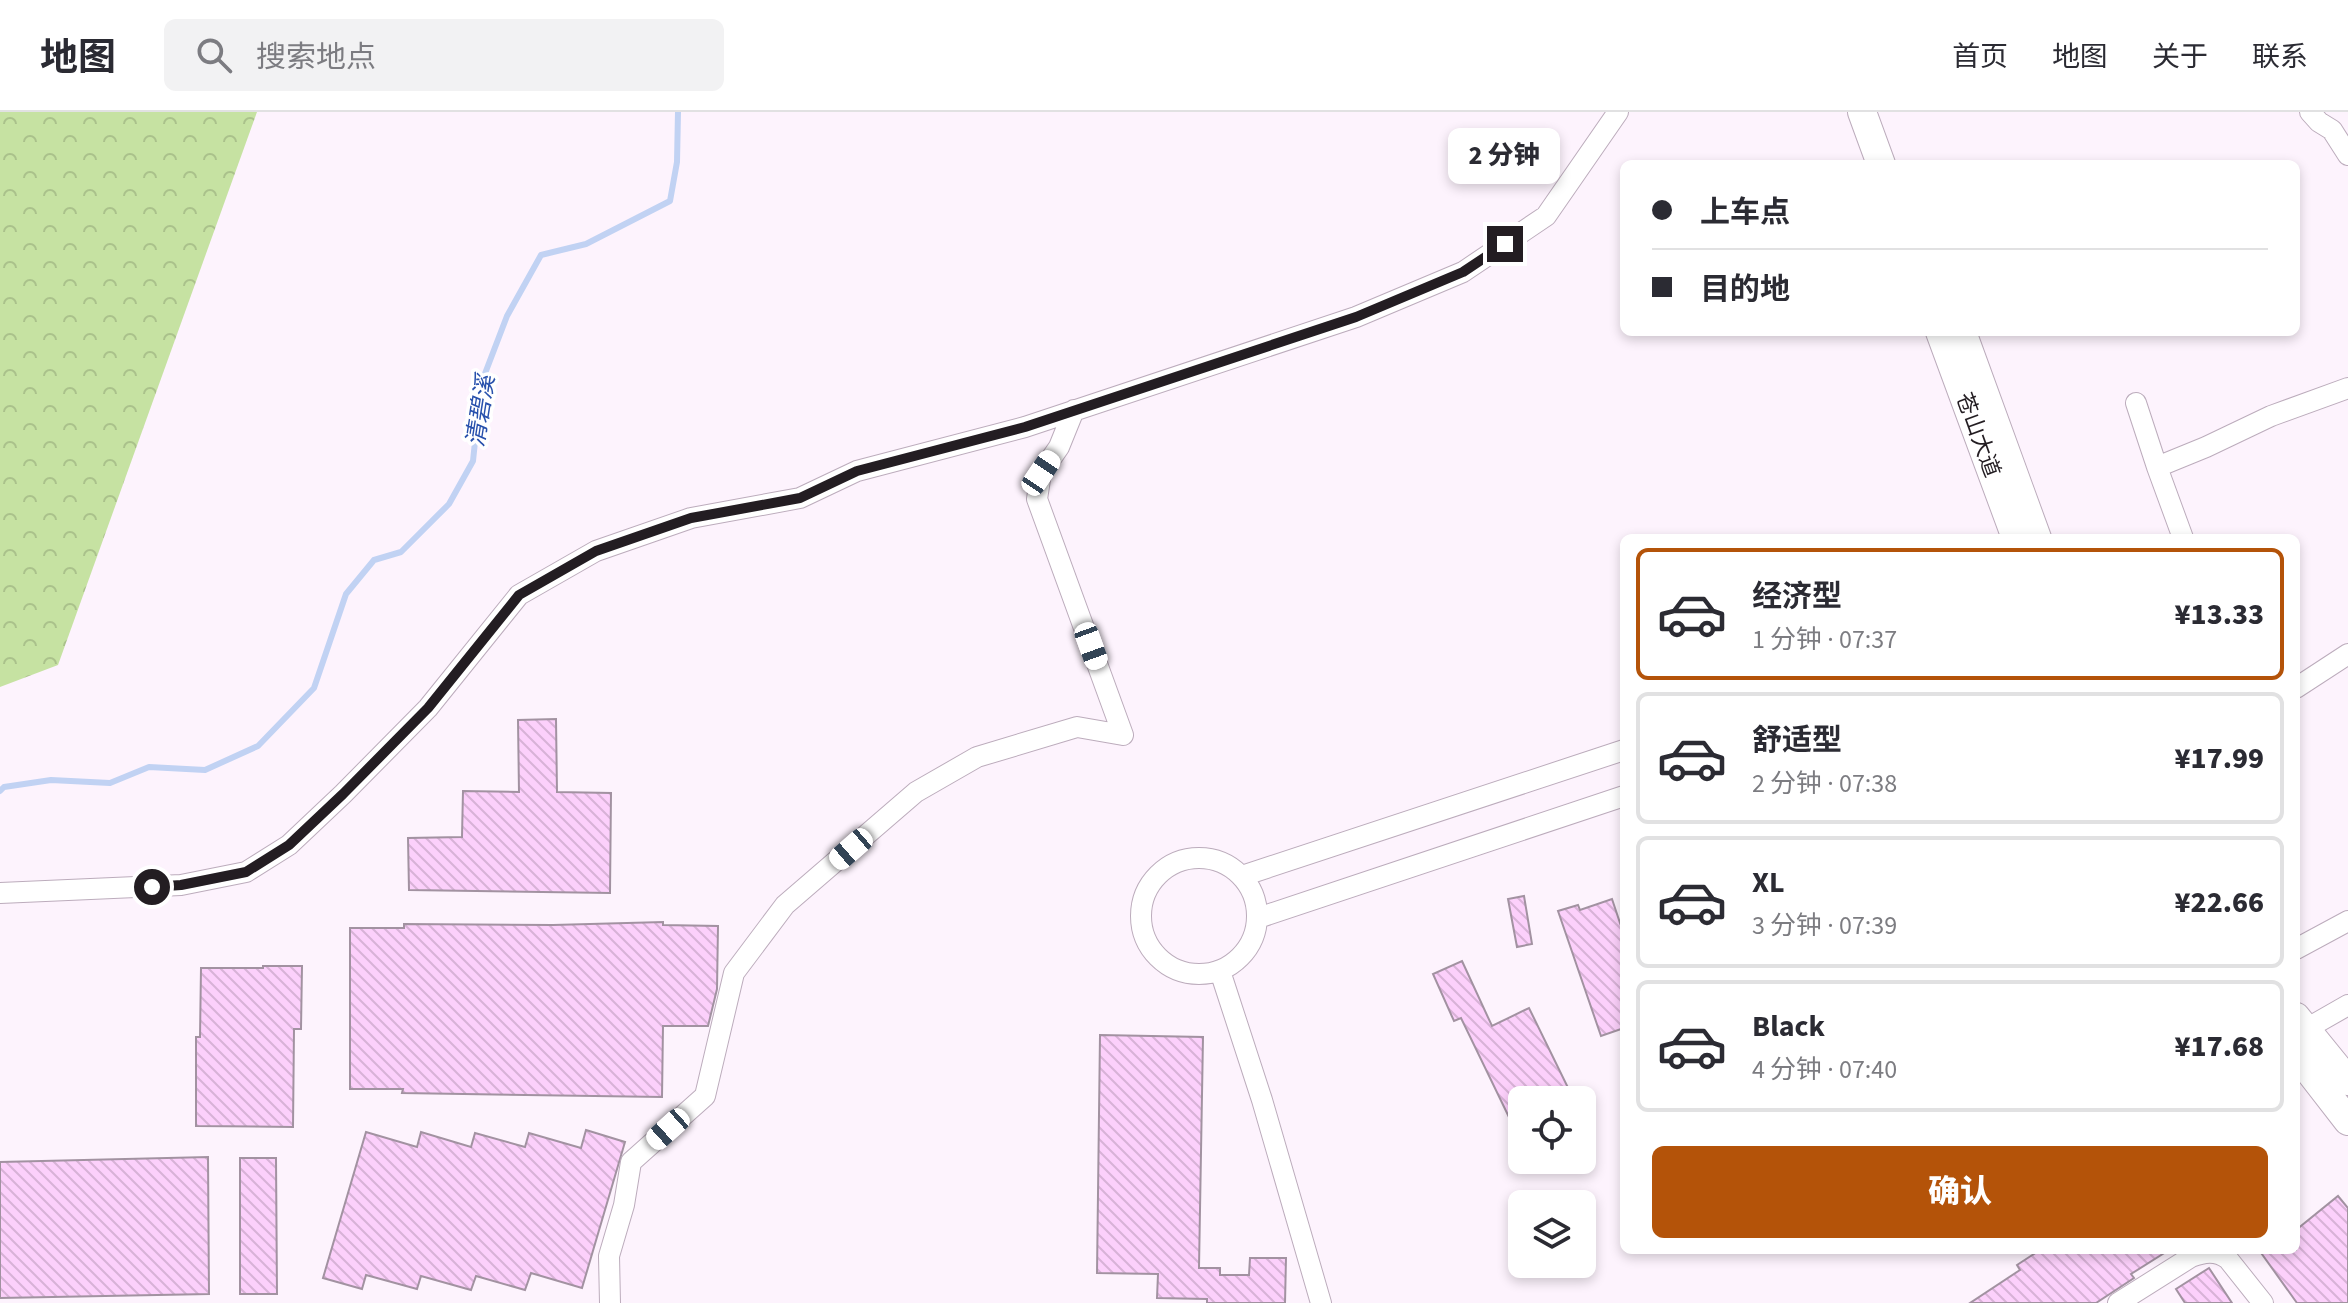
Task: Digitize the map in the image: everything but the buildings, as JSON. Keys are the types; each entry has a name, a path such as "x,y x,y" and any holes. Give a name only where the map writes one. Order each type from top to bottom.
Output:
{"main road":[{"path":"1862,112 1880,160"},
{"path":"1883,112 1900,160"},
{"name":"苍山大道","path":"1942,336 1977,403 2035,534"},
{"name":"苍山大道","path":"1963,336 1977,403 2015,534"},
{"path":"2300,1034 2348,1081"},
{"path":"2300,1035 2348,1121"}],"street":[{"path":"2310,112 2332,130 2348,155"},
{"path":"0,893 181,885 246,872 289,845 428,708 519,595 596,551 691,518 800,498 857,471 1025,427 1356,317 1463,272 1546,216 1615,113"},
{"path":"2157,467 2271,416 2348,388"},
{"path":"2136,403 2182,534"},
{"path":"610,1303 609,1256 624,1205 631,1162 705,1096 734,973 785,905 916,792 977,757 1077,727 1123,735 1037,499 1041,473 1059,447 1074,410"},
{"path":"2300,685 2348,654"},
{"path":"1242,876 1620,751"},
{"path":"1258,918 1620,797"},
{"path":"1204,858 1224,864 1242,876 1254,896 1258,918 1253,940 1239,959 1220,971 1196,975 1172,968 1154,953 1142,931 1141,907 1149,887 1163,870 1182,861 1204,858"},
{"path":"2300,947 2348,921"},
{"path":"1220,971 1262,1100 1321,1303"},
{"path":"2300,1032 2348,1005"},
{"path":"2118,1303 2198,1254"},
{"path":"2222,1254 2263,1303"}],"green space":[{"path":"0,112 257,112 58,665 0,687"}],"waterway":[{"name":"清碧溪","path":"0,791 4,787 51,780 110,783 149,767 205,770 258,746 314,688 346,594 374,560 401,552 449,504 473,461 481,384 507,316 541,255 586,244 670,201 677,162 678,112"}],"route":[{"path":"152,887 181,885 246,872 289,845 428,708 519,595 596,551 691,518 800,498 857,471 1025,427 1356,317 1463,272 1505,244"}]}
